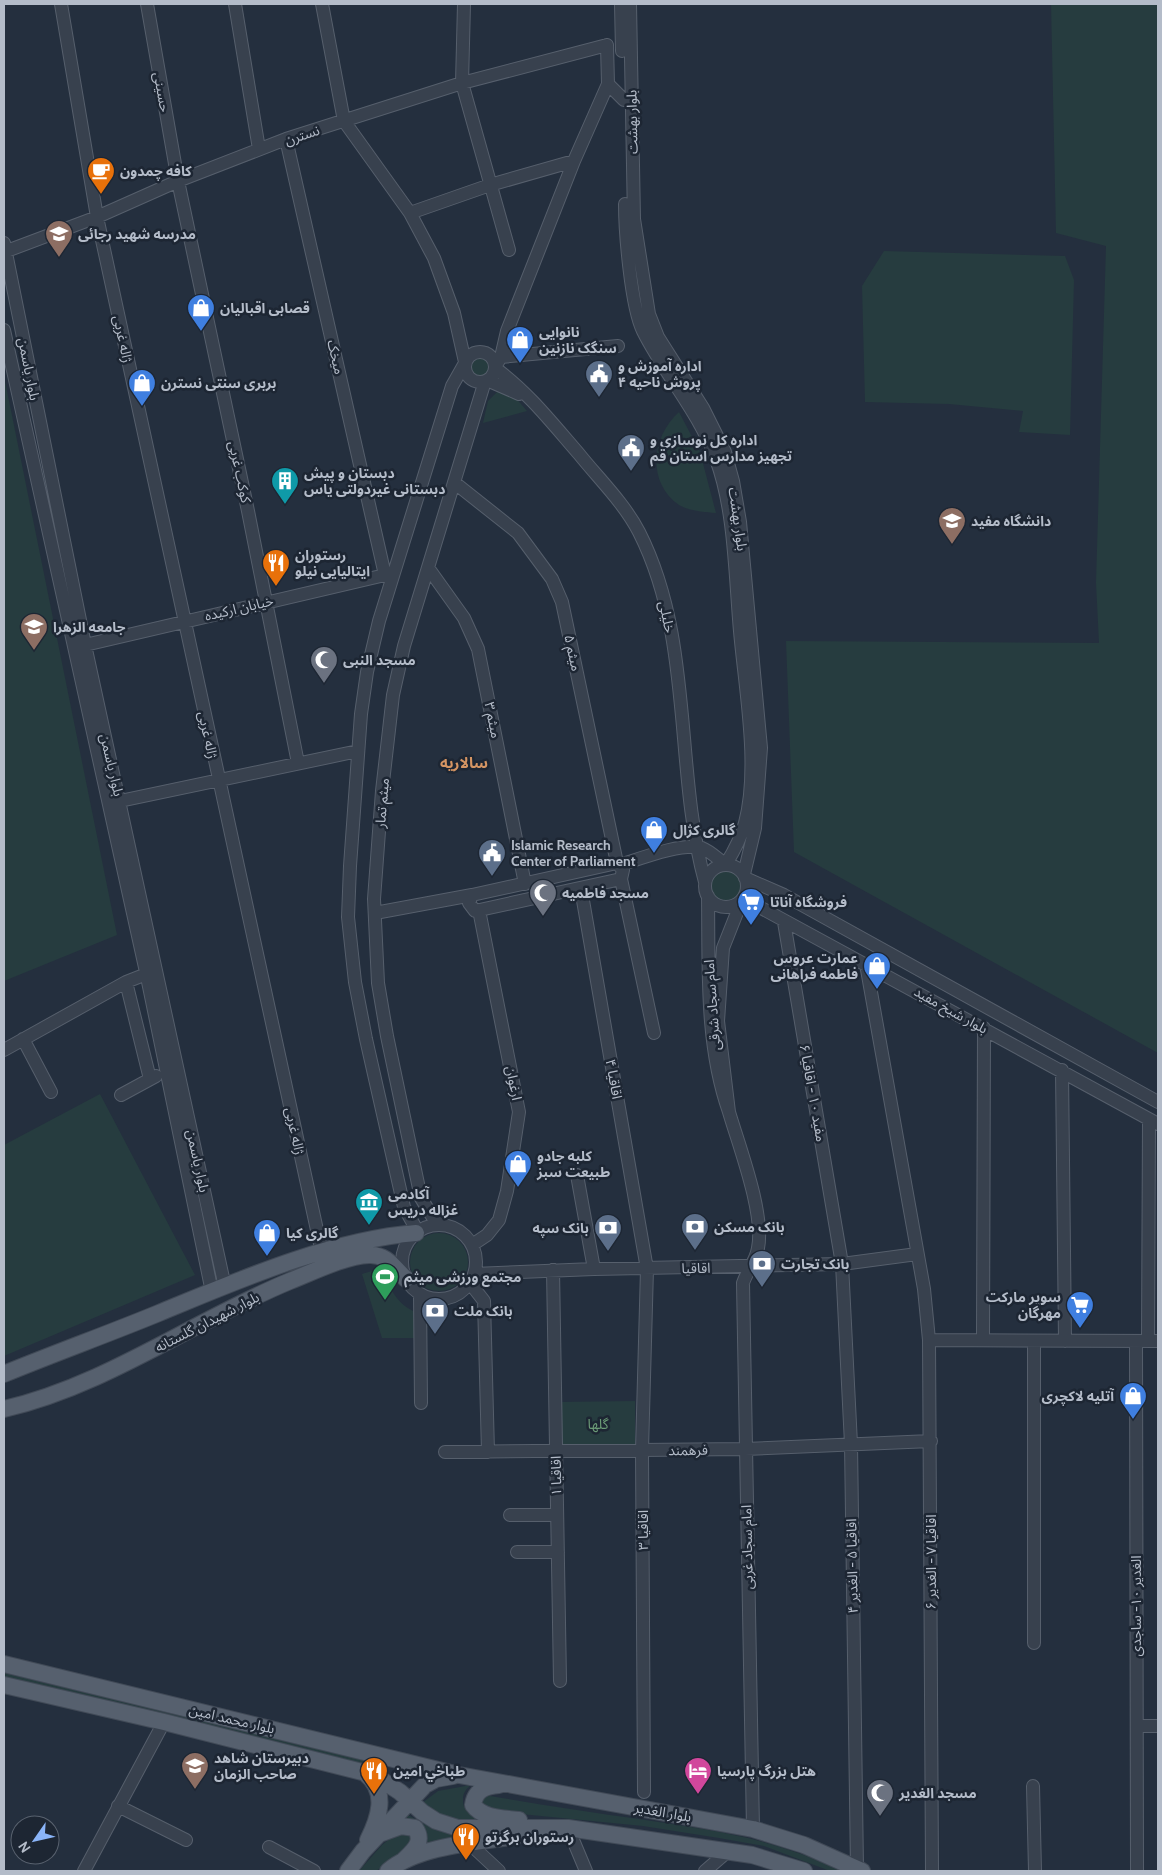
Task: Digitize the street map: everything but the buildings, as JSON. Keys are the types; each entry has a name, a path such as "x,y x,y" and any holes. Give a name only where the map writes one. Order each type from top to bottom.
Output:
{"main road":[{"name":"بلوار شهیدان گلستانه","path":"4,1374 218,1289 322,1253 387,1236 417,1232"},
{"name":"بلوار شهیدان گلستانه","path":"4,1409 84,1383 129,1362 242,1301 335,1264 368,1255 379,1256 390,1261 406,1279"},
{"name":"بلوار محمد امین","path":"4,1664 459,1775"},
{"name":"بلوار محمد امین","path":"4,1685 374,1774 400,1792 408,1802"},
{"path":"383,1781 395,1774 396,1769 392,1758"},
{"path":"358,1770 370,1777 380,1793 378,1815 363,1851"},
{"name":"بلوار الغدیر","path":"459,1775 753,1829 804,1845 859,1870"},
{"path":"348,1871 363,1851 425,1785 436,1779 459,1775"},
{"path":"513,1785 496,1785 482,1789 475,1796 473,1805 487,1816 770,1859 804,1871"},
{"path":"408,1802 436,1821 458,1828 568,1828"},
{"path":"378,1835 401,1826 415,1828 420,1834 420,1840 394,1867"},
{"path":"394,1867 412,1857 470,1844 568,1828"}],"street":[{"name":"ژاله غربی","path":"61,4 97,217 322,1253"},
{"name":"حسینی","path":"146,4 178,181"},
{"path":"235,4 259,149"},
{"path":"322,4 344,121 410,213 443,280 461,344 470,357 467,376 513,390 551,422"},
{"path":"464,4 462,83 509,250"},
{"name":"بلوار بهشت","path":"621,4 625,220 638,314 642,329 657,356 704,431 723,482 730,525 751,748 750,786 745,822 737,846 725,864"},
{"name":"بلوار بهشت","path":"630,4 634,219 648,314 658,337 703,408 725,452 733,480 739,515 761,748 760,788 755,828 745,876"},
{"path":"441,426 458,391 483,381 492,375 497,364 507,331 574,161 608,84 607,45 621,22"},
{"name":"نسترن","path":"4,249 97,217 178,181 286,139 462,83 607,45"},
{"path":"608,84 624,100"},
{"name":"میخک","path":"286,139 389,576"},
{"path":"410,213 490,185 574,161"},
{"name":"کوکب غربی","path":"178,181 248,511 298,763"},
{"name":"بلوار یاسمن","path":"4,249 85,645 120,801 151,971 166,1072 207,1268 218,1289"},
{"name":"بلوار یاسمن","path":"4,330 220,1265 218,1289"},
{"path":"441,426 452,386 470,357 493,346 507,331"},
{"path":"497,364 618,346"},
{"path":"470,357 492,358 551,422"},
{"name":"میثم تمار","path":"444,1225 435,1221 421,1198 380,992 375,913 382,791 393,695 404,646 456,483 483,381"},
{"name":"خلیلی","path":"551,422 622,506 638,530 658,578 672,640 695,847 705,882"},
{"name":"میثم تمار","path":"417,1232 404,1207 366,1039 351,951 348,917 358,751 367,672 389,576 441,426"},
{"name":"میثم ۵","path":"456,483 518,533 547,571 562,602 618,864 623,870 621,879 654,1033"},
{"name":"میثم ۳","path":"429,569 464,618 478,649 525,884"},
{"name":"خیابان ارکیده","path":"85,645 265,602 389,576"},
{"path":"120,801 358,751"},
{"path":"375,913 472,895 695,847 703,849 725,864 736,867 745,876 747,888 743,899 728,907 713,902 708,896 705,882 712,870 725,864"},
{"name":"بلوار شیخ مفید","path":"745,876 784,895 1158,1102"},
{"path":"479,910 621,879"},
{"name":"اقاقیا ۴","path":"580,889 646,1269"},
{"name":"ارغوان","path":"472,895 469,900 470,906 475,911 479,910 519,1112 506,1191 499,1220 487,1235 472,1245"},
{"name":"امام سجاد شرقی","path":"708,896 712,1033 722,1090 757,1218 759,1245 750,1267"},
{"name":"بلوار شیخ مفید","path":"743,899 1062,1070 1154,1122"},
{"name":"امام سجاد شرقی","path":"729,1112 718,1021 723,948 743,899"},
{"name":"مفید ۱۰ - اقاقیا ۶","path":"784,922 842,1264"},
{"name":"اقاقیا ۷ - الغدیر ۶","path":"866,964 917,1254 929,1340 932,1871"},
{"path":"4,1050 126,982 151,971"},
{"path":"126,982 150,1079"},
{"path":"983,1340 984,1028"},
{"path":"23,1039 51,1092"},
{"path":"1062,1070 1065,1341"},
{"path":"121,1095 166,1072"},
{"name":"الغدیر ۱۰- ساجدی","path":"1137,1871 1137,1726 1154,1122"},
{"path":"578,1175 594,1269"},
{"path":"434,1225 444,1225 460,1232 472,1245 476,1258 472,1279 460,1293 447,1299 433,1299 420,1294 406,1279 402,1266 403,1254 408,1242 417,1232 434,1225"},
{"name":"اقاقیا","path":"472,1279 553,1270 842,1264 917,1254"},
{"name":"اقاقیا ۵ - الغدیر ۴","path":"842,1264 851,1444 859,1870"},
{"path":"207,1268 214,1271 220,1265"},
{"name":"امام سجاد غربی","path":"750,1267 743,1284 753,1829"},
{"name":"اقاقیا ۳","path":"644,1792 642,1450 646,1269"},
{"name":"اقاقیا ۱","path":"553,1270 560,1682"},
{"path":"472,1279 484,1302 488,1452"},
{"path":"420,1294 421,1404"},
{"path":"929,1340 1147,1341"},
{"path":"1034,1341 1034,1643"},
{"name":"فرهمند","path":"445,1452 745,1449 930,1441"},
{"path":"510,1515 557,1515"},
{"path":"517,1552 558,1552"},
{"path":"84,1871 164,1722"},
{"path":"1137,1726 1158,1726"},
{"path":"1033,1786 1035,1871"},
{"path":"118,1806 186,1840"},
{"path":"568,1828 586,1871"},
{"path":"470,1844 496,1870"},
{"path":"269,1847 314,1871"},
{"path":"705,1871 727,1852"}],"green space":[{"path":"1051,4 1158,4 1158,1053 794,852 786,641 1099,643 1096,583 1106,246 1056,233"},
{"path":"884,251 1065,256 1074,280 1070,435 1019,432 1023,411 949,404 865,402 862,286"},
{"path":"479,356 487,359 490,367 487,375 479,378 471,375 468,367 471,359"},
{"name":"جامعه الزهرا","path":"4,376 117,935 4,981"},
{"path":"498,391 515,397 527,411 483,423 488,401"},
{"path":"679,412 700,452 716,513 692,510 679,505 668,495 661,484 657,472 658,446 663,433"},
{"path":"725,870 736,875 741,886 736,897 725,902 714,897 709,886 714,875"},
{"path":"100,1094 195,1275 4,1356 4,1145"},
{"path":"439,1233 455,1238 463,1246 468,1262 463,1278 455,1286 439,1291 423,1286 415,1278 410,1262 415,1246 423,1238"},
{"name":"مجتمع ورزشی میثم","path":"385,1267 388,1281 398,1300 416,1312 417,1338 382,1338 362,1274"},
{"name":"گلها","path":"635,1401 635,1445 561,1445 560,1402"},
{"path":"4,1673 385,1765 387,1771 384,1773 4,1681"},
{"path":"471,1785 465,1791 463,1797 466,1810 480,1818 497,1821 467,1822 446,1818 422,1803 438,1791"},
{"path":"485,1795 692,1827 742,1837 791,1850 840,1871 830,1871 764,1846 719,1838 643,1826 491,1811 480,1806"},
{"path":"408,1815 435,1830 469,1838 423,1847 427,1839 426,1835 399,1825"},
{"path":"397,1833 413,1835 407,1849 376,1871 359,1871 382,1845"}],"place":[{"name":"کافه چمدون","path":"101,195"},
{"name":"مدرسه شهید رجائی","path":"59,258"},
{"name":"قصابی اقبالیان","path":"201,332"},
{"name":"نانوایی سنگک نازنین","path":"520,364"},
{"name":"اداره آموزش و پروش ناحیه ۴","path":"599,398"},
{"name":"بربری سنتی نسترن","path":"142,407"},
{"name":"اداره کل نوسازی و تجهیز مدارس استان قم","path":"631,472"},
{"name":"دبستان و پیش دبستانی غیردولتی یاس","path":"285,505"},
{"name":"دانشگاه مفید","path":"952,545"},
{"name":"رستوران ایتالیایی نیلو","path":"276,587"},
{"name":"جامعه الزهرا","path":"34,651"},
{"name":"مسجد النبی","path":"324,684"},
{"name":"گالری کژال","path":"654,854"},
{"name":"Islamic Research Center of Parliament","path":"492,877"},
{"name":"مسجد فاطمیه","path":"543,917"},
{"name":"فروشگاه آناتا","path":"751,926"},
{"name":"عمارت عروس فاطمه فراهانی","path":"877,990"},
{"name":"کلبه جادو طبیعت سبز","path":"518,1188"},
{"name":"آکادمی غزاله دریس","path":"369,1226"},
{"name":"بانک مسکن","path":"695,1251"},
{"name":"بانک سپه","path":"608,1252"},
{"name":"گالری کیا","path":"267,1257"},
{"name":"بانک تجارت","path":"762,1288"},
{"name":"مجتمع ورزشی میثم","path":"385,1301"},
{"name":"سوپر مارکت مهرگان","path":"1080,1329"},
{"name":"بانک ملت","path":"435,1335"},
{"name":"آتلیه لاکچری","path":"1133,1420"},
{"name":"دبیرستان شاهد صاحب الزمان","path":"195,1790"},
{"name":"طباخي امين","path":"374,1795"},
{"name":"هتل بزرگ پارسیا","path":"698,1795"},
{"name":"مسجد الغدیر","path":"880,1817"},
{"name":"رستوران برگرتو","path":"466,1861"}],"district":[{"name":"سالاریه","path":"464,763"}]}
